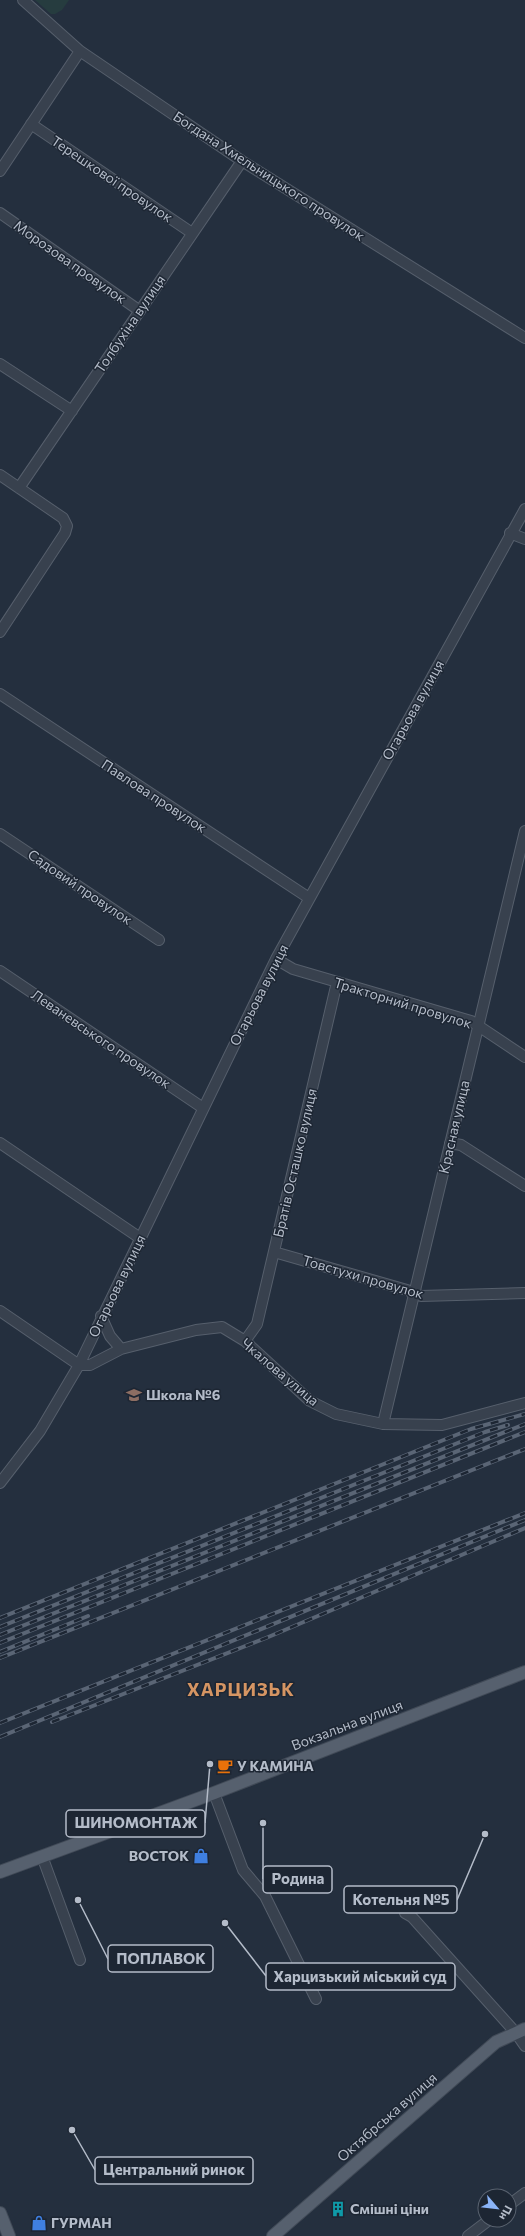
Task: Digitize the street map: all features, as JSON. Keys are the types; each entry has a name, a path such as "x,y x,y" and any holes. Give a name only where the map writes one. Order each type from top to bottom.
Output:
{"main road":[{"name":"Вокзальна вулиця","path":"0,1872 214,1793 525,1672"},
{"name":"Октябрська вулиця","path":"273,2236 496,2042 521,2031"},
{"path":"0,2213 9,2236"}],"street":[{"name":"Богдана Хмельницького провулок","path":"23,0 80,51 242,161 525,338"},
{"path":"0,171 80,51"},
{"name":"Терешкової провулок","path":"31,124 192,233"},
{"name":"Толбухіна вулиця","path":"19,488 242,161"},
{"name":"Морозова провулок","path":"0,213 140,311"},
{"path":"0,364 72,411"},
{"path":"0,475 63,518 67,526 65,533 0,632"},
{"name":"Огарьова вулиця","path":"0,1482 40,1431 79,1365 101,1316 276,959 525,508"},
{"path":"510,534 525,539"},
{"name":"Павлова провулок","path":"0,694 309,898"},
{"name":"Красная улица","path":"383,1424 525,830"},
{"name":"Садовий провулок","path":"0,834 159,940"},
{"name":"Тракторний провулок","path":"276,959 293,969 471,1021 525,1057"},
{"name":"Леваневського провулок","path":"0,971 203,1108"},
{"name":"Братів Осташко вулиця","path":"245,1341 257,1324 337,982"},
{"path":"0,1143 140,1238"},
{"path":"450,1143 461,1145 525,1186"},
{"name":"Товстухи провулок","path":"274,1252 421,1296 525,1293"},
{"path":"0,1311 79,1365"},
{"path":"101,1316 110,1336 121,1349"},
{"name":"Чкалова улица","path":"79,1365 90,1365 121,1349 196,1330 222,1327 245,1341 310,1401 336,1414 383,1424 442,1425 525,1403"},
{"path":"214,1793 243,1870 265,1896 316,1999"},
{"path":"42,1856 80,1960"},
{"path":"405,1913 412,1917 521,2031 525,2046"},
{"path":"468,2236 478,2228"}],"green space":[{"path":"35,0 69,0 62,10 55,14 51,14"}],"railway":[{"path":"0,1618 471,1429 525,1414"},
{"path":"0,1635 525,1424"},
{"path":"0,1627 485,1432 508,1425"},
{"path":"0,1643 525,1432"},
{"path":"0,1658 525,1449"},
{"path":"0,1723 525,1513"},
{"path":"0,1737 525,1520"},
{"path":"52,1722 266,1638 525,1528"},
{"path":"0,1652 88,1616"}],"place":[{"name":"Школа №6","path":"134,1395"},
{"name":"ШИНОМОНТАЖ","path":"210,1764"},
{"name":"У КАМИНА","path":"225,1766"},
{"name":"Родина","path":"263,1823"},
{"name":"Котельня №5","path":"485,1834"},
{"name":"ВОСТОК","path":"201,1856"},
{"name":"ПОПЛАВОК","path":"78,1900"},
{"name":"Харцизький міський суд","path":"225,1923"},
{"name":"Центральний ринок","path":"72,2130"},
{"name":"Смішні ціни","path":"338,2209"},
{"name":"ГУРМАН","path":"39,2223"}],"district":[{"name":"ХАРЦИЗЬК","path":"241,1690"}]}
